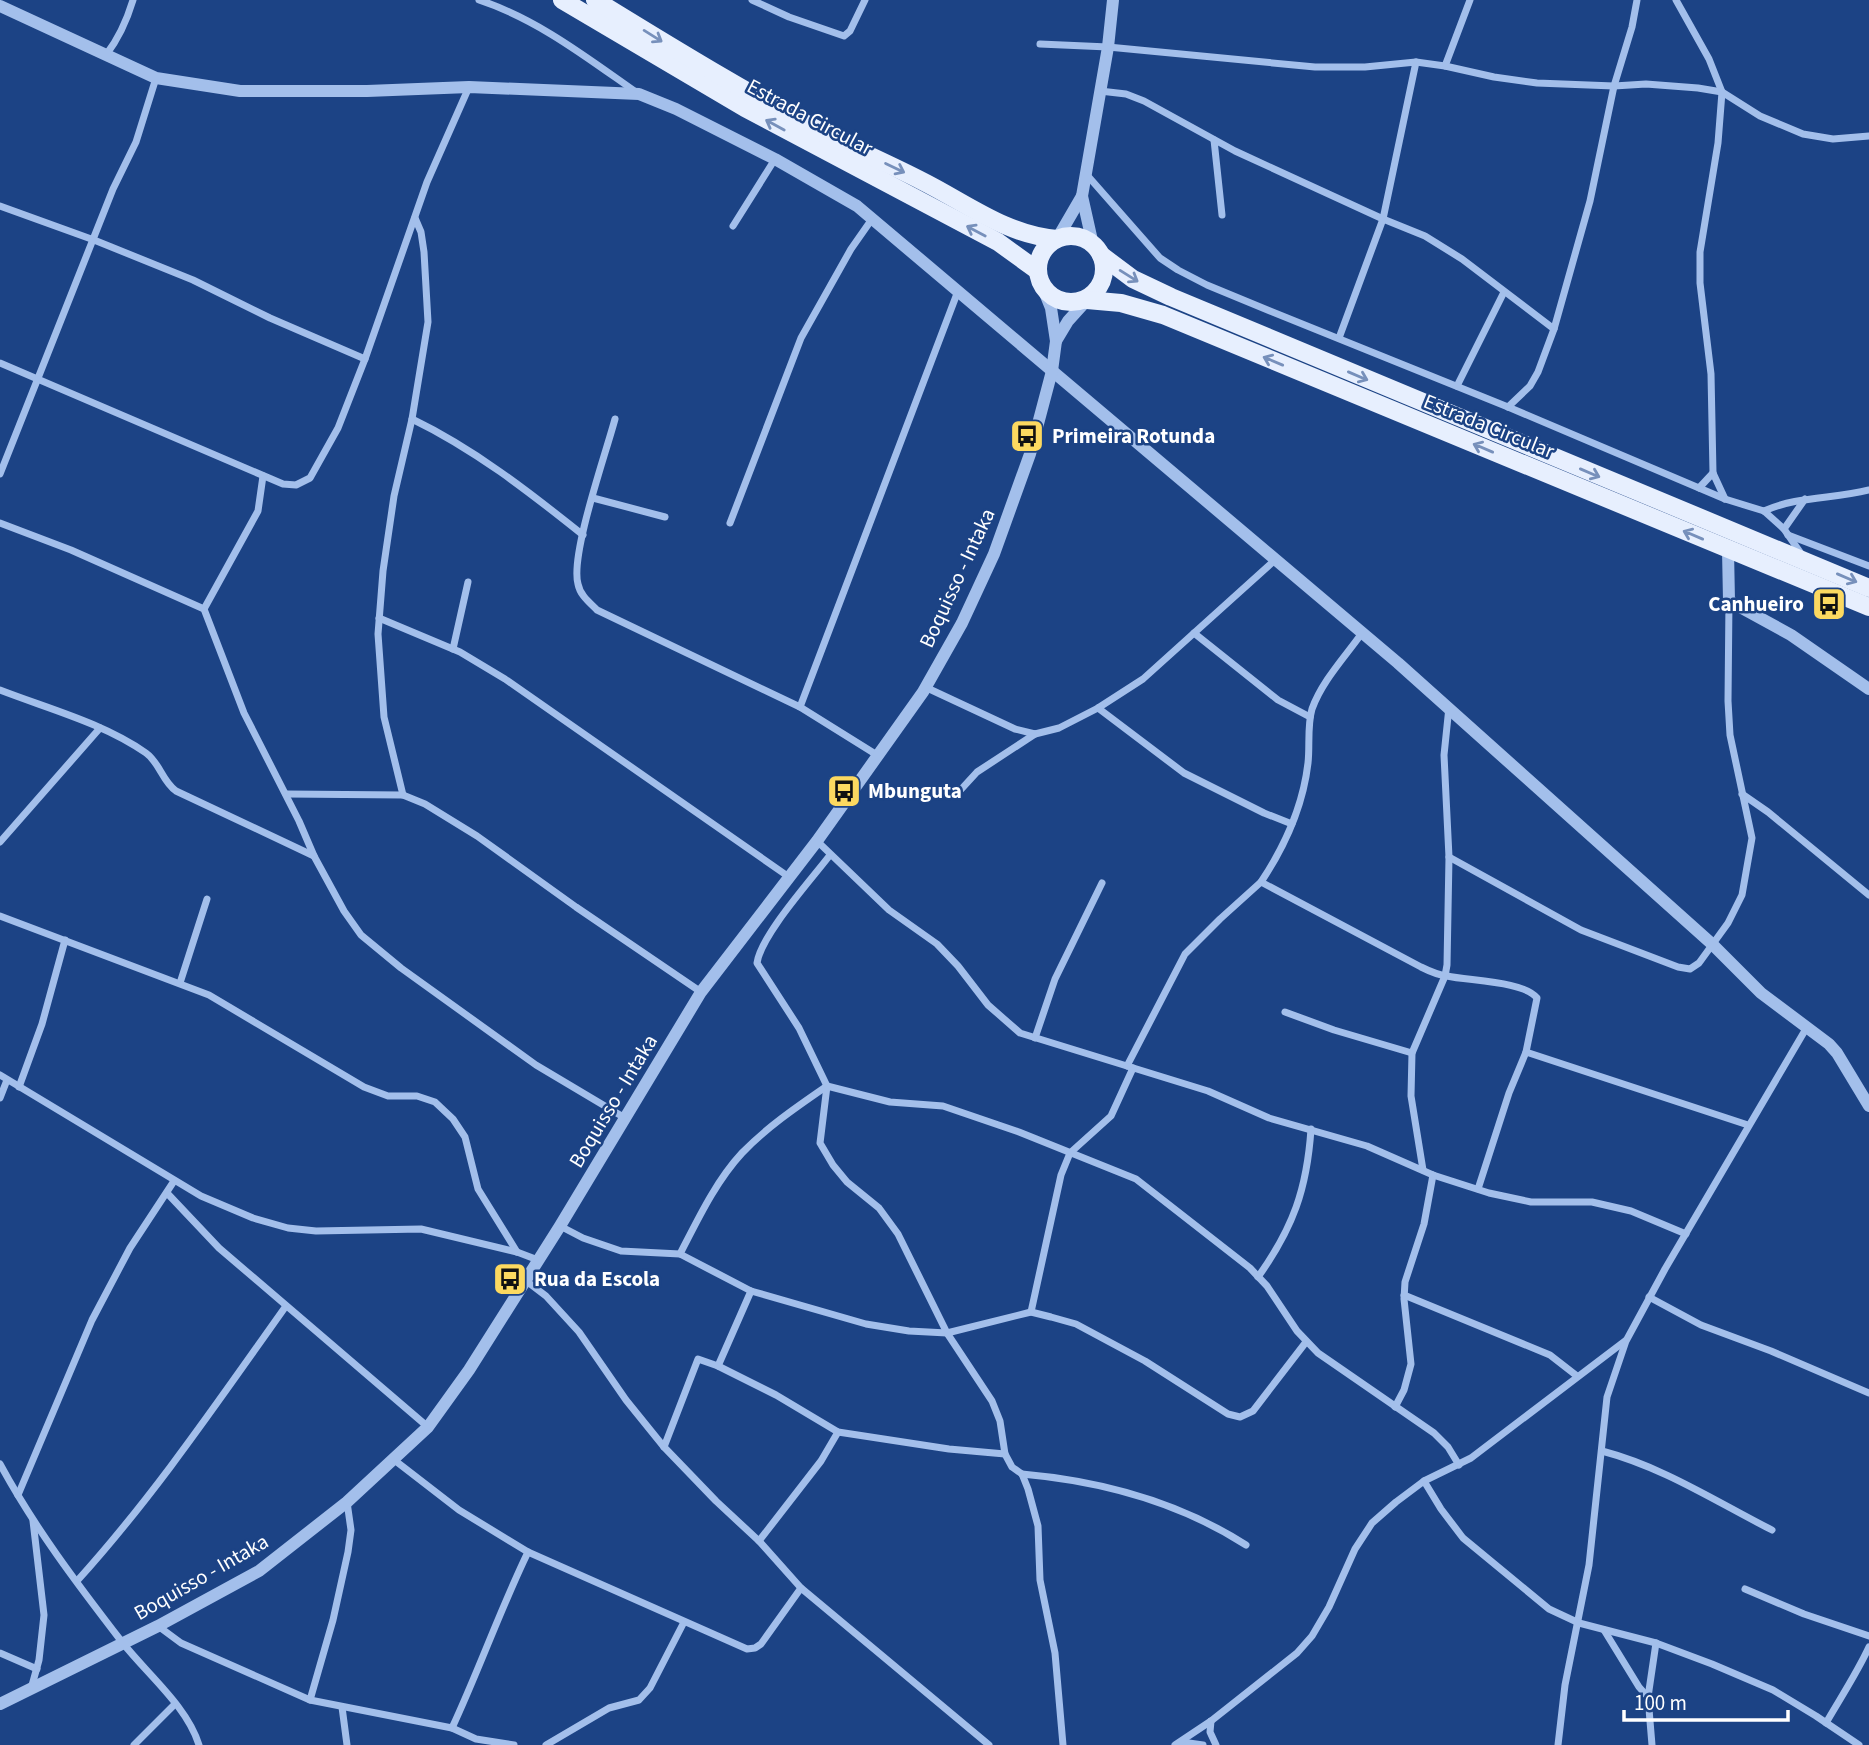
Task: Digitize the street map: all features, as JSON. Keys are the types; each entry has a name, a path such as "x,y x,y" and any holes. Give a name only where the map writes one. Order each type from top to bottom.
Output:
{"main road":[{"name":"Estrada Circular","path":"562,0 745,108 998,242 1039,276"},
{"name":"Estrada Circular","path":"594,0 670,47 834,138 1013,230 1057,239"},
{"path":"1076,236 1097,250 1104,275 1100,285 1087,300 1064,302 1054,298 1046,290 1039,276 1041,255 1051,243 1057,239 1076,236"},
{"name":"Estrada Circular","path":"1097,250 1133,279 1171,297 1754,542 1869,587"},
{"name":"Estrada Circular","path":"1087,300 1121,303 1163,316 1869,607"}],"street":[{"path":"106,55 128,18 133,0"},
{"path":"479,0 517,14 639,94 775,159 857,206 1449,707 1712,944 1761,993 1837,1053 1869,1106"},
{"path":"752,0 789,17 844,36 850,31 865,0"},
{"path":"1057,239 1082,196 1087,175 1113,0"},
{"path":"1445,66 1470,0"},
{"path":"1508,407 1530,386 1554,329 1590,201 1614,86 1632,27 1637,0"},
{"path":"1676,0 1709,59 1722,92 1718,142 1700,252 1700,283 1711,374 1713,473 1725,499"},
{"path":"5,5 156,78 240,91 469,88 639,94"},
{"path":"1040,44 1108,47 1315,67 1365,67 1416,62 1537,83 1614,86 1646,84 1722,92 1760,116 1803,134 1833,139 1869,136"},
{"path":"1339,338 1383,219 1416,62"},
{"path":"0,474 113,189 138,135 156,78"},
{"path":"0,363 283,484 296,485 310,478 338,428 427,183 469,88"},
{"path":"1100,91 1126,94 1144,102 1214,140 1425,236 1462,259 1554,329"},
{"path":"1214,140 1222,215"},
{"path":"733,226 775,159"},
{"path":"1087,175 1160,258 1207,285 1508,407 1725,499 1764,511 1786,532 1806,561"},
{"path":"1082,196 1097,250"},
{"path":"0,206 193,279 270,318 365,359"},
{"path":"403,795 384,717 379,618 394,496 412,419 428,322 424,252 421,232 415,218"},
{"path":"730,523 801,338 851,249 872,219"},
{"path":"1039,276 1051,308 1056,341"},
{"path":"800,706 958,291"},
{"path":"1457,386 1504,292"},
{"path":"1056,341 1068,321 1087,300"},
{"name":"Boquisso - Intaka","path":"0,1704 158,1626 259,1570 346,1503 428,1427 469,1370 560,1226 701,992 817,841 925,687 962,623 994,554 1030,454 1052,371 1056,341"},
{"path":"412,419 452,438 491,464 583,535"},
{"path":"615,419 583,535 576,572 582,595 597,610 800,706 877,755"},
{"path":"1699,488 1713,473"},
{"path":"204,609 258,510 263,476"},
{"path":"1764,511 1780,504 1851,495 1869,490"},
{"path":"593,498 665,517"},
{"path":"1786,532 1805,499"},
{"path":"0,523 71,550 204,609 244,713 286,794 314,856 344,911 361,935 372,946 536,1065 625,1118"},
{"path":"1786,532 1869,566"},
{"path":"1449,857 1581,930 1678,967 1690,969 1699,963 1728,923 1742,895 1752,838 1730,735 1728,550"},
{"path":"956,796 977,772 1035,734 1059,728 1098,708 1143,679 1275,560"},
{"path":"453,649 468,582"},
{"path":"1729,601 1791,635 1869,689"},
{"path":"379,618 453,649 505,679 789,877"},
{"path":"1194,633 1278,700 1310,717"},
{"path":"1031,1312 1061,1175 1070,1153 1111,1116 1130,1067 1185,954 1261,882 1274,863 1301,800 1308,763 1310,717 1322,687 1362,633"},
{"path":"925,687 1015,729 1035,734"},
{"path":"0,690 100,728 154,759 166,784 176,791 314,856"},
{"path":"1423,1170 1411,1096 1412,1053 1445,976 1449,948 1449,857 1444,755 1449,707"},
{"path":"1098,708 1184,773 1292,824"},
{"path":"0,842 100,728"},
{"path":"286,794 403,795 425,804 477,836 701,992"},
{"path":"1742,794 1869,895"},
{"path":"817,841 889,911 937,944 988,1005 1020,1033 1208,1091 1269,1118 1367,1146 1433,1175 1478,1189 1523,1201 1592,1202 1631,1211 1686,1234"},
{"path":"830,855 778,924 758,954 757,963 799,1028 827,1086 820,1143 840,1174 879,1208 898,1234 947,1333 992,1401 1000,1421 1005,1454 1012,1467 1022,1474 1053,1477 1144,1497 1186,1511 1217,1526 1246,1545"},
{"path":"1261,882 1402,958 1445,976 1532,992 1537,998 1526,1052 1478,1189"},
{"path":"1035,1038 1055,979 1102,883"},
{"path":"180,984 207,899"},
{"path":"0,916 209,995 364,1087 388,1096 417,1096 435,1102 453,1119 465,1137 478,1189 517,1252"},
{"path":"19,1087 42,1024 65,940"},
{"path":"1284,1012 1412,1053"},
{"path":"1558,1745 1565,1685 1591,1554 1607,1397 1626,1341 1748,1125 1807,1027"},
{"path":"1526,1052 1748,1125"},
{"path":"0,1098 4,1078 174,1181 201,1196 253,1218 288,1228 316,1231 421,1229 517,1252 538,1260"},
{"path":"827,1086 890,1102 943,1106 1018,1132 1136,1179 1250,1268 1267,1286 1279,1307 1306,1342 1343,1372 1434,1433 1448,1447 1459,1465"},
{"path":"680,1254 721,1180 740,1154 758,1137 827,1086"},
{"path":"1258,1277 1281,1243 1302,1194 1308,1167 1311,1129"},
{"path":"1395,1407 1404,1390 1411,1364 1405,1282 1424,1224 1433,1175"},
{"path":"18,1495 92,1320 130,1248 174,1181"},
{"path":"167,1193 219,1248 428,1427"},
{"path":"560,1226 583,1238 621,1251 680,1254 751,1291 866,1324 909,1331 947,1333 1031,1312 1076,1324 1145,1361 1228,1414 1240,1417 1253,1411 1306,1342"},
{"path":"525,1280 546,1296 579,1332 626,1400 664,1447 759,1541 802,1588 989,1745"},
{"path":"718,1366 751,1291"},
{"path":"1404,1295 1550,1355 1577,1376"},
{"path":"1649,1297 1701,1325 1771,1351 1869,1393"},
{"path":"77,1581 105,1550 174,1460 286,1306"},
{"path":"1178,1744 1297,1653 1312,1636 1329,1607 1355,1549 1372,1523 1424,1481 1459,1465 1492,1443 1626,1341"},
{"path":"664,1447 696,1362 702,1359 776,1395 838,1432 948,1449 1005,1454"},
{"path":"759,1541 821,1461 838,1432"},
{"path":"1602,1451 1652,1468 1710,1495 1772,1530"},
{"path":"393,1459 459,1510 528,1552 747,1649 761,1644 802,1588"},
{"path":"0,1464 33,1520 77,1581 123,1643 184,1713 199,1745"},
{"path":"1022,1474 1038,1526 1040,1580 1055,1653 1063,1745"},
{"path":"1424,1481 1452,1524 1478,1552 1549,1609 1579,1623 1656,1643 1773,1690 1859,1745"},
{"path":"310,1700 348,1552 351,1530 346,1503"},
{"path":"31,1690 37,1669 44,1615 33,1520"},
{"path":"452,1728 472,1685 498,1614 528,1552"},
{"path":"1745,1589 1804,1614 1869,1636"},
{"path":"546,1745 609,1708 639,1700 650,1688 684,1622"},
{"path":"158,1626 181,1643 310,1700 452,1728 476,1742 514,1745"},
{"path":"1604,1630 1648,1697"},
{"path":"1652,1745 1648,1697 1656,1643"},
{"path":"1826,1723 1840,1696 1857,1673 1869,1647"},
{"path":"0,1653 37,1669"},
{"path":"134,1745 175,1704"},
{"path":"342,1707 347,1745"},
{"path":"1211,1721 1210,1732 1216,1745"},
{"path":"1178,1744 1203,1745"}],"place":[{"name":"Primeira Rotunda","path":"1027,436"},
{"name":"Canhueiro","path":"1829,604"},
{"name":"Mbunguta","path":"844,791"},
{"name":"Rua da Escola","path":"510,1279"}]}
